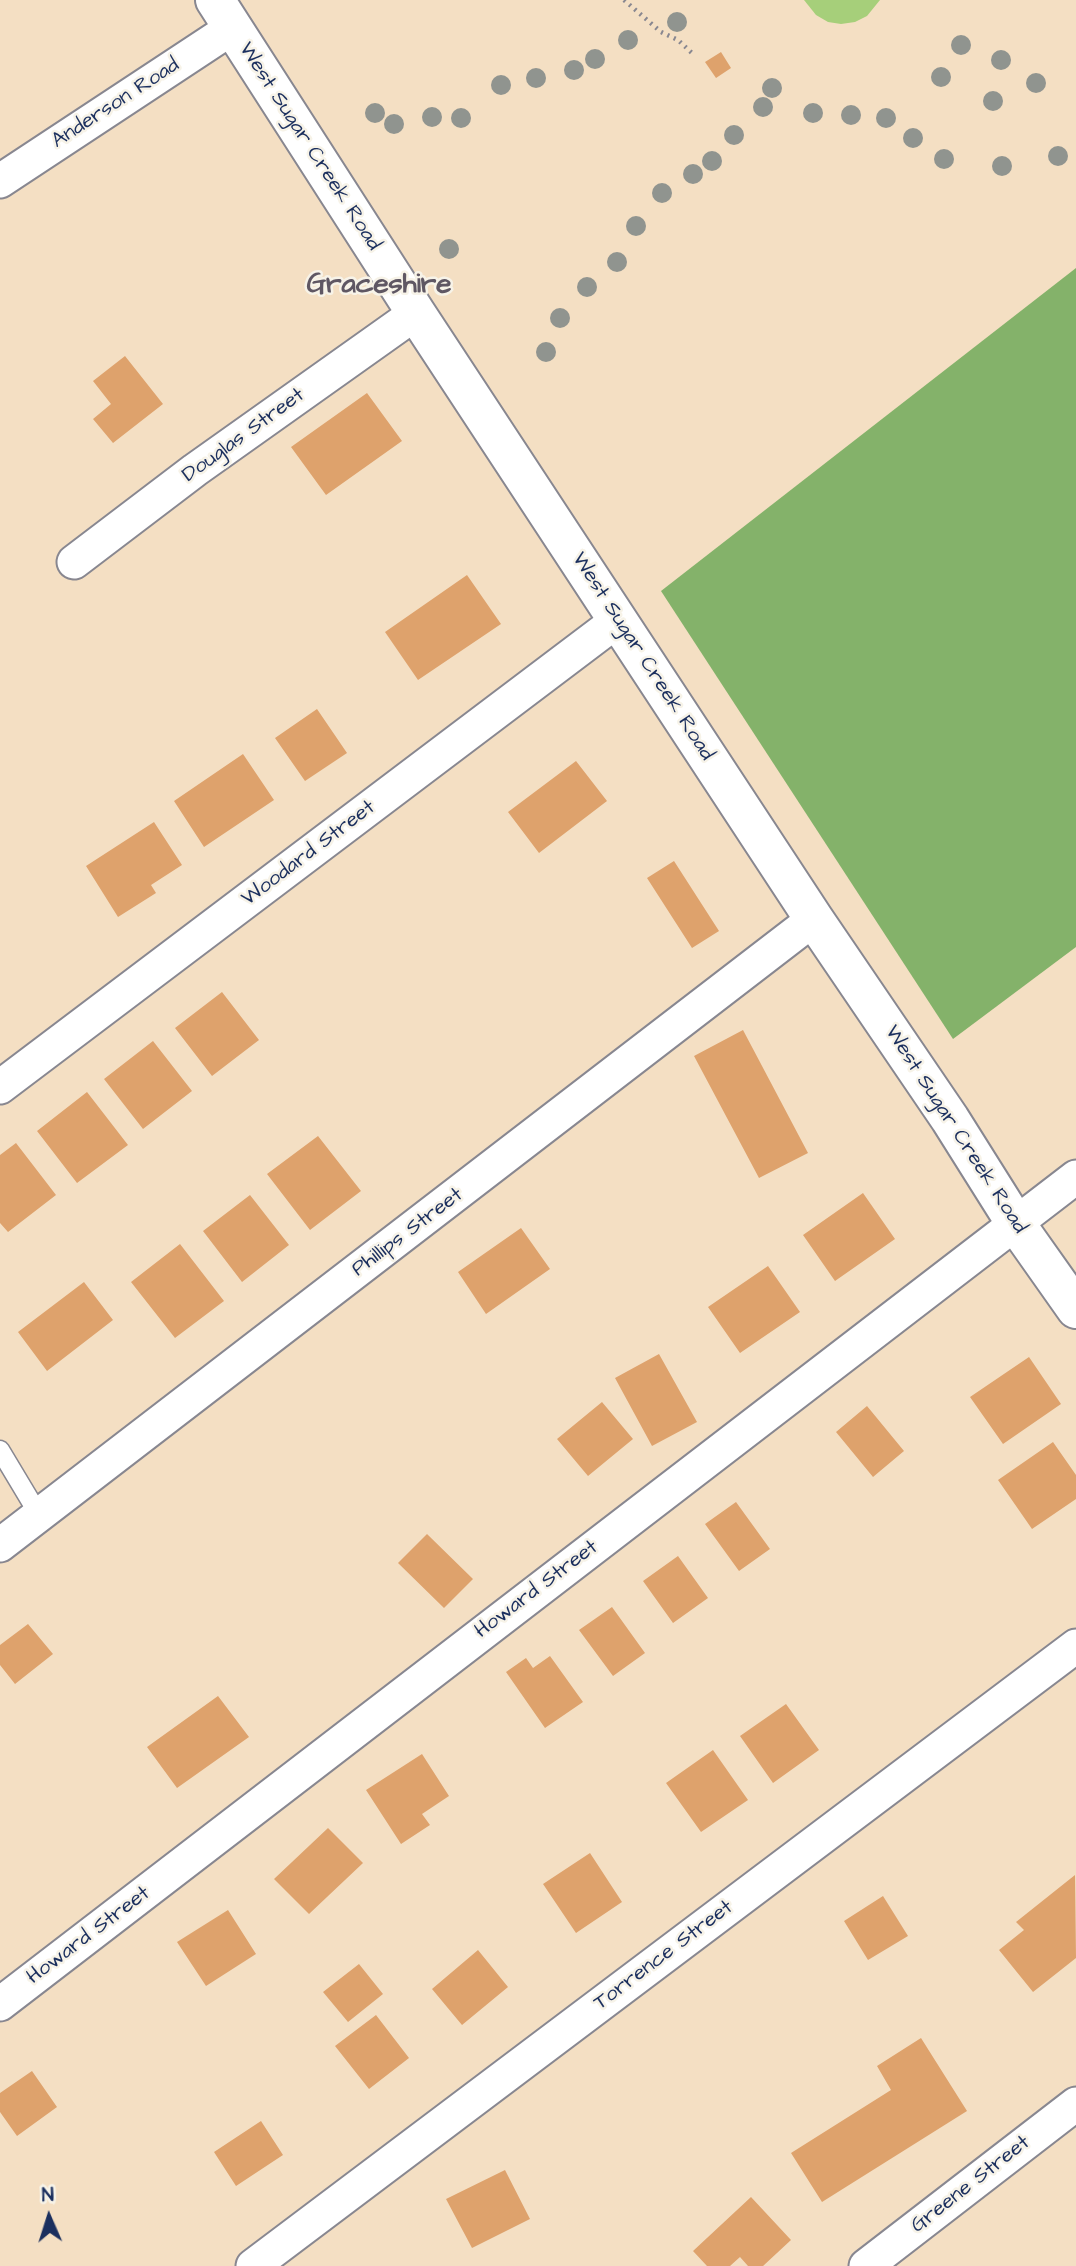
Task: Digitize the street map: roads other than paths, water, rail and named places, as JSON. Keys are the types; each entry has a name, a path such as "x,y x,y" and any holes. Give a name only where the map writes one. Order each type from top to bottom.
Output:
{"main road":[{"name":"West Sugar Creek Road","path":"223,14 814,919 950,1119 1016,1224 1076,1309"}],"street":[{"name":"Anderson Road","path":"0,181 223,14"},
{"name":"Douglas Street","path":"75,562 195,470 416,313"},
{"name":"Woodard Street","path":"0,1087 618,620"},
{"name":"Phillips Street","path":"0,1545 814,919"},
{"name":"Howard Street","path":"0,2004 1076,1177"},
{"name":"Torrence Street","path":"253,2266 1076,1646"},
{"name":"Greene Street","path":"866,2266 1076,2104"}],"lane":[{"path":"0,1450 39,1515"}],"district":[{"name":"Graceshire","path":"379,286"}]}
